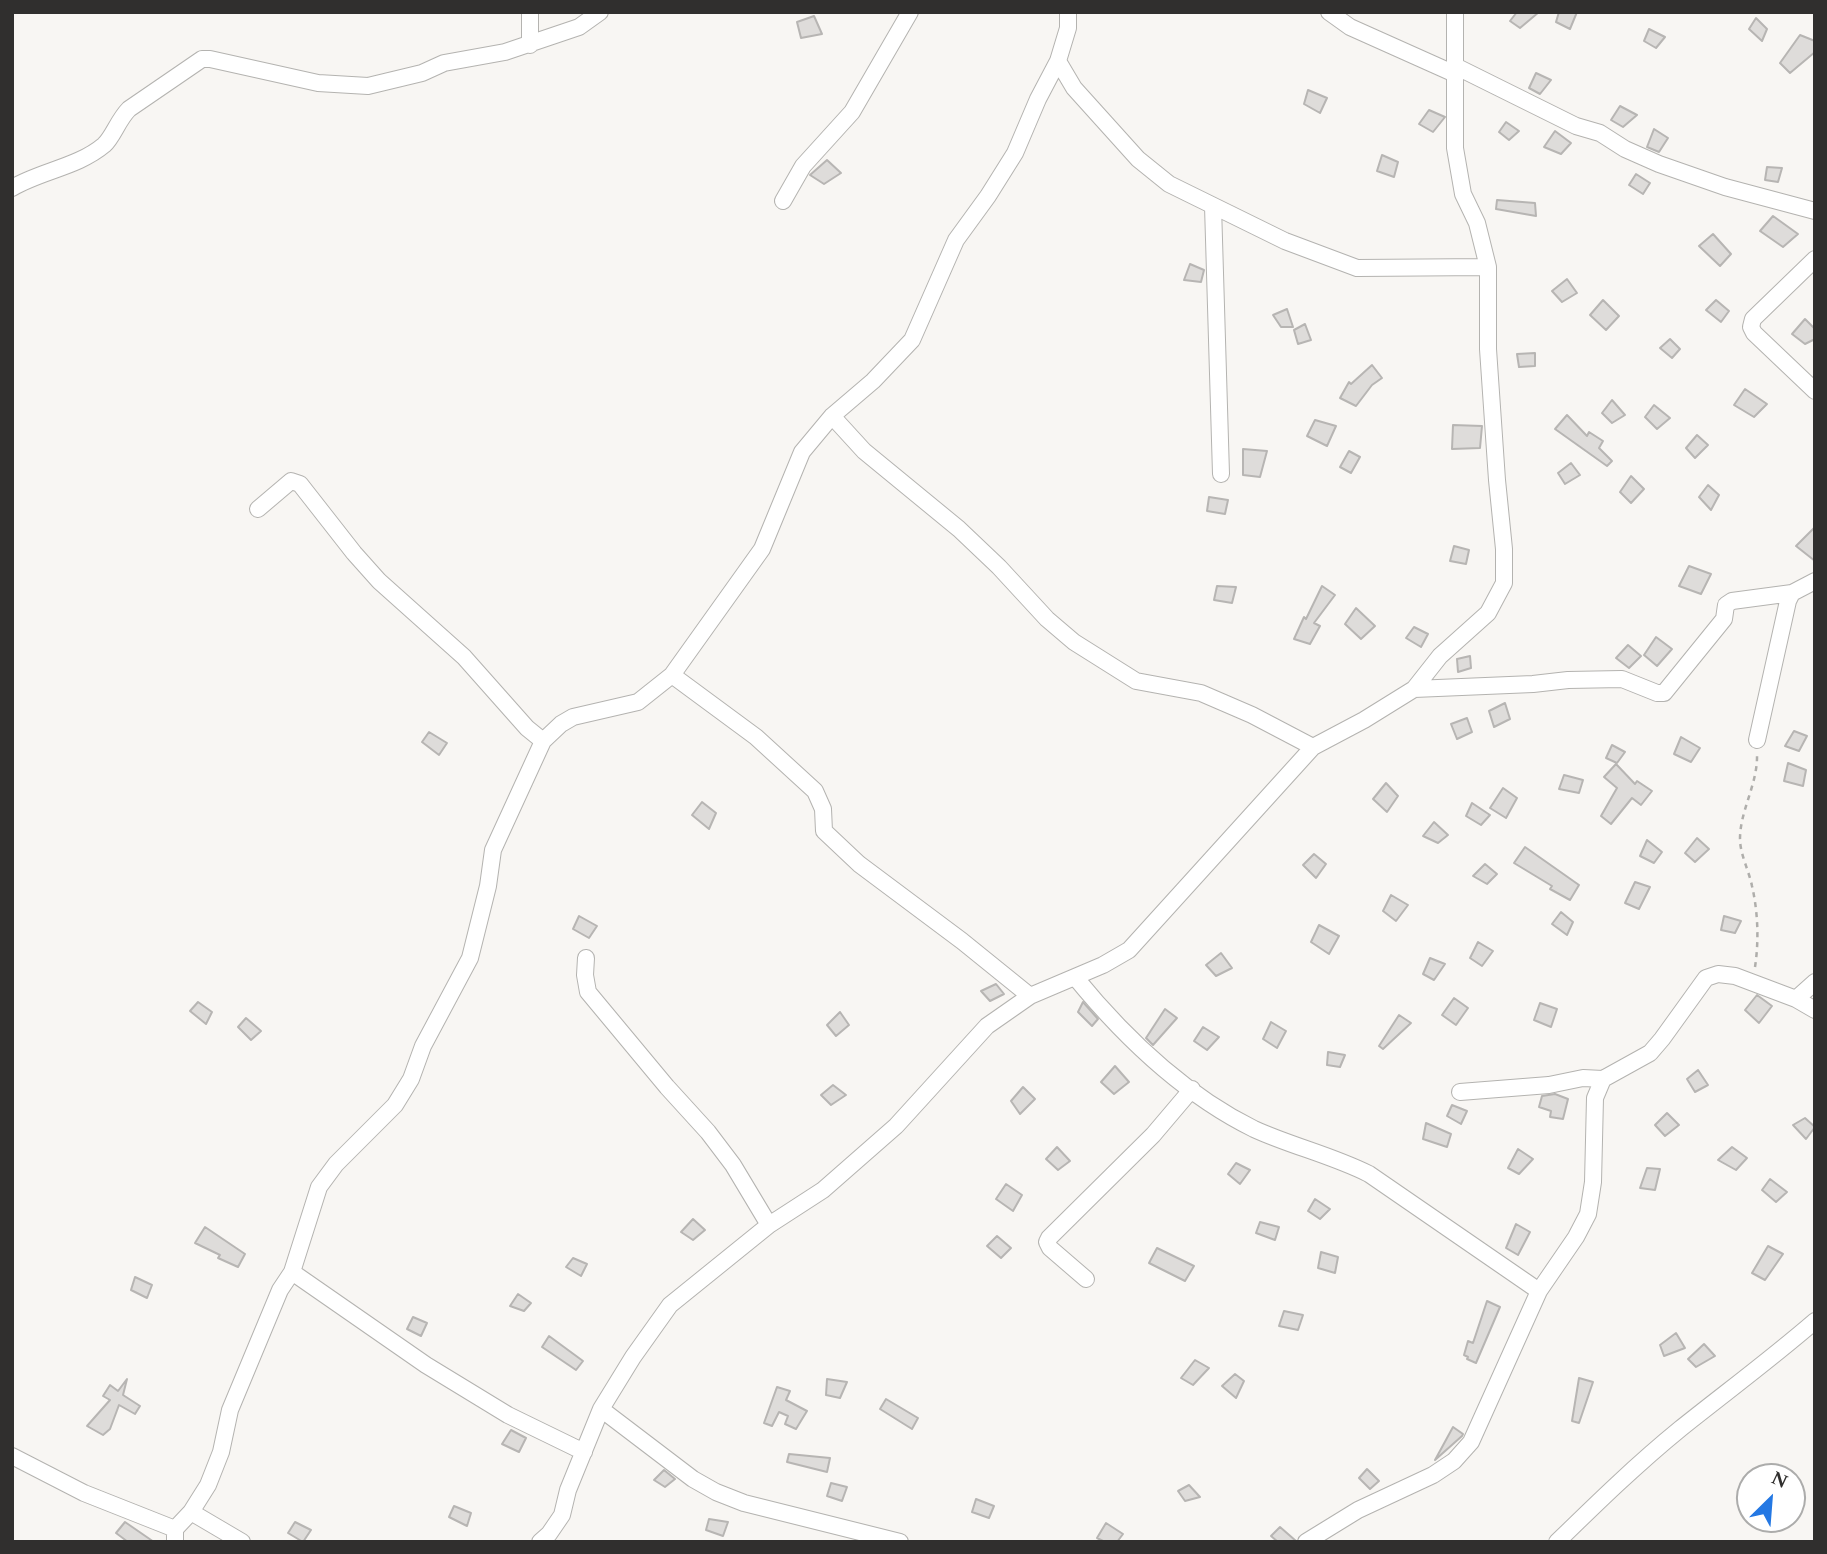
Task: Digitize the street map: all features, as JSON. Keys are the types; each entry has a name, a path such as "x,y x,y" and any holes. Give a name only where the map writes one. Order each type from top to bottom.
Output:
{"street":[{"path":"530,12 530,45"},
{"path":"12,188 94,152 107,142 119,118 129,109 202,59 318,82 368,86 422,73 444,63 530,45 579,27 600,12"},
{"path":"783,201 803,166 852,112 910,12"},
{"path":"12,1456 175,1536 208,1485 221,1452 230,1410 280,1290 292,1272 318,1187 336,1164 395,1105 411,1079 423,1046 470,958 494,850 543,741 561,723 573,718 638,702 672,675 762,549 802,452 832,416 873,381 912,340 956,240 988,196 1014,153 1058,61 1068,28 1068,12"},
{"path":"1329,12 1350,27 1455,70 1576,126 1600,133 1625,149 1659,164 1725,187 1815,211"},
{"path":"540,1542 562,1515 568,1490 601,1409 633,1357 670,1306 769,1225 823,1191 896,1126 987,1027 1030,996 1129,950 1313,747 1414,689 1440,656 1488,613 1504,583 1504,549 1489,349 1488,267 1477,223 1463,194 1455,148 1455,12"},
{"path":"1058,61 1074,88 1138,159 1169,184 1285,241 1357,268 1488,267"},
{"path":"1213,206 1221,474"},
{"path":"1815,259 1753,319 1752,327 1754,333 1815,391"},
{"path":"832,416 864,451 969,538 1047,619 1074,642 1136,681 1201,693 1252,715 1313,747"},
{"path":"258,509 291,481 300,484 379,581 464,657 527,728 543,741"},
{"path":"1414,689 1569,680 1622,680 1657,693 1664,692 1724,620 1726,605 1732,601 1792,593 1815,581"},
{"path":"1757,740 1792,593"},
{"path":"672,675 756,737 815,790 823,809 824,831 859,864 1030,996"},
{"path":"586,958 588,992 708,1132 733,1166 769,1225"},
{"path":"1460,1092 1549,1085 1583,1078 1604,1079 1650,1053 1706,978 1718,974 1735,976 1796,999 1815,1010"},
{"path":"1075,977 1144,1054 1192,1090 1256,1130 1350,1164 1368,1174 1539,1291"},
{"path":"1796,999 1815,982"},
{"path":"1306,1542 1358,1510 1433,1475 1454,1461 1471,1441 1539,1291 1576,1237 1588,1214 1593,1182 1595,1098 1604,1079"},
{"path":"1086,1279 1049,1248 1049,1238 1153,1135 1192,1090"},
{"path":"292,1272 508,1415 584,1452"},
{"path":"1557,1542 1630,1471 1779,1353 1815,1321"},
{"path":"601,1409 693,1479 716,1492 744,1503 900,1542"},
{"path":"191,1512 242,1542"}],"path":[{"path":"1752,983 1757,951 1756,916 1753,888 1740,843 1758,771 1757,740"}],"building":[{"path":"1517,12 1539,12 1520,28 1510,21"},
{"path":"1559,12 1577,12 1570,29 1556,22"},
{"path":"814,16 822,34 801,38 797,22"},
{"path":"1756,18 1767,29 1762,41 1749,29"},
{"path":"1649,29 1665,37 1656,48 1644,41"},
{"path":"1800,35 1815,41 1815,52 1790,73 1780,63"},
{"path":"1536,73 1551,80 1540,94 1529,88"},
{"path":"1308,90 1327,98 1320,113 1304,104"},
{"path":"1620,106 1637,115 1623,127 1611,120"},
{"path":"1429,110 1445,117 1433,132 1419,124"},
{"path":"1506,122 1519,131 1509,140 1499,132"},
{"path":"1654,129 1668,138 1659,152 1647,147"},
{"path":"1555,131 1571,143 1561,154 1544,147"},
{"path":"1382,155 1398,162 1394,177 1377,171"},
{"path":"827,160 841,173 824,184 810,175"},
{"path":"1767,167 1782,168 1778,182 1765,180"},
{"path":"1636,174 1650,183 1643,194 1629,185"},
{"path":"1497,200 1535,203 1536,216 1496,209"},
{"path":"1773,216 1798,234 1783,247 1760,231"},
{"path":"1713,234 1731,254 1720,266 1699,246"},
{"path":"1190,264 1204,270 1201,282 1184,280"},
{"path":"1567,279 1577,293 1562,302 1552,291"},
{"path":"1603,300 1619,316 1606,330 1590,315"},
{"path":"1716,300 1729,311 1721,322 1706,310"},
{"path":"1287,309 1293,327 1281,327 1273,315"},
{"path":"1805,319 1815,329 1815,339 1805,344 1792,334"},
{"path":"1305,324 1311,340 1298,344 1294,330"},
{"path":"1670,339 1680,349 1672,358 1660,348"},
{"path":"1535,353 1535,366 1519,367 1517,354"},
{"path":"1372,365 1382,378 1372,385 1356,406 1340,398 1349,382 1351,384"},
{"path":"1745,389 1767,404 1754,417 1734,405"},
{"path":"1612,400 1625,415 1612,423 1602,413"},
{"path":"1654,405 1670,418 1657,429 1645,417"},
{"path":"1567,415 1587,436 1589,432 1603,441 1599,448 1612,461 1607,466 1555,429"},
{"path":"1315,420 1336,426 1327,446 1307,436"},
{"path":"1453,425 1482,426 1480,448 1452,449"},
{"path":"1697,435 1708,445 1695,458 1686,448"},
{"path":"1243,449 1267,451 1260,477 1243,475"},
{"path":"1349,451 1360,457 1351,473 1340,467"},
{"path":"1571,463 1580,475 1565,484 1558,473"},
{"path":"1631,476 1644,489 1631,503 1620,492"},
{"path":"1708,485 1719,495 1711,510 1699,497"},
{"path":"1209,497 1228,500 1225,514 1207,511"},
{"path":"1815,527 1815,561 1796,546"},
{"path":"1454,546 1469,550 1466,564 1450,561"},
{"path":"1689,566 1711,574 1701,594 1679,586"},
{"path":"1217,586 1236,587 1232,603 1214,600"},
{"path":"1322,586 1335,595 1314,623 1320,626 1310,644 1294,639 1304,617 1306,619"},
{"path":"1356,608 1375,626 1361,639 1345,624"},
{"path":"1414,627 1428,634 1421,647 1406,638"},
{"path":"1656,637 1672,649 1657,666 1644,655"},
{"path":"1628,645 1641,656 1629,668 1616,658"},
{"path":"1470,656 1471,668 1458,672 1457,659"},
{"path":"1505,703 1510,719 1494,727 1489,711"},
{"path":"1467,718 1472,732 1457,739 1451,724"},
{"path":"1794,731 1807,736 1799,751 1785,746"},
{"path":"429,732 447,743 439,755 422,742"},
{"path":"1681,737 1700,748 1691,762 1674,754"},
{"path":"1612,745 1625,752 1617,763 1606,758"},
{"path":"1788,763 1806,770 1803,786 1784,781"},
{"path":"1616,764 1635,784 1637,781 1652,791 1641,805 1632,798 1611,824 1601,816 1617,788 1604,777"},
{"path":"1564,775 1583,780 1579,793 1559,789"},
{"path":"1386,783 1398,796 1387,812 1373,799"},
{"path":"1503,788 1517,798 1506,818 1490,808"},
{"path":"702,802 716,813 709,829 692,815"},
{"path":"1472,803 1490,815 1481,825 1466,816"},
{"path":"1434,822 1448,835 1438,843 1423,836"},
{"path":"1697,838 1709,849 1695,862 1685,853"},
{"path":"1647,840 1662,852 1654,863 1640,856"},
{"path":"1525,847 1579,885 1570,900 1514,863"},
{"path":"1314,854 1326,864 1316,878 1303,865"},
{"path":"1485,864 1497,874 1487,884 1473,876"},
{"path":"1635,882 1650,887 1639,909 1625,903"},
{"path":"1391,895 1408,905 1396,921 1383,911"},
{"path":"1561,912 1573,922 1567,935 1552,924"},
{"path":"579,916 597,926 589,938 573,929"},
{"path":"1724,916 1741,921 1735,933 1721,930"},
{"path":"1319,925 1339,936 1329,954 1311,942"},
{"path":"1478,942 1493,951 1482,966 1470,958"},
{"path":"1221,953 1232,968 1216,976 1206,965"},
{"path":"1430,958 1445,964 1434,980 1423,974"},
{"path":"996,984 1004,994 990,1001 981,991"},
{"path":"1757,995 1772,1006 1759,1023 1745,1010"},
{"path":"1454,998 1468,1008 1456,1025 1442,1015"},
{"path":"198,1002 212,1012 206,1024 190,1011"},
{"path":"1083,1002 1098,1019 1092,1026 1078,1012"},
{"path":"1540,1003 1557,1009 1551,1027 1534,1020"},
{"path":"1165,1009 1177,1018 1153,1045 1146,1038"},
{"path":"840,1012 849,1025 836,1036 827,1025"},
{"path":"1399,1015 1411,1023 1383,1049 1379,1046"},
{"path":"246,1018 261,1031 251,1040 238,1027"},
{"path":"1271,1022 1286,1031 1277,1048 1263,1039"},
{"path":"1203,1027 1219,1037 1207,1050 1194,1041"},
{"path":"1328,1052 1345,1055 1340,1067 1327,1065"},
{"path":"1115,1066 1129,1082 1114,1094 1101,1082"},
{"path":"1698,1070 1708,1085 1695,1092 1687,1079"},
{"path":"833,1085 846,1095 831,1105 821,1095"},
{"path":"1023,1087 1035,1099 1020,1114 1011,1101"},
{"path":"1555,1094 1568,1099 1563,1119 1550,1117 1551,1111 1539,1107 1542,1096"},
{"path":"1452,1105 1467,1111 1461,1124 1447,1116"},
{"path":"1667,1113 1679,1125 1665,1136 1655,1125"},
{"path":"1805,1118 1815,1127 1806,1139 1793,1125"},
{"path":"1426,1123 1451,1134 1447,1147 1423,1139"},
{"path":"1057,1147 1070,1161 1058,1170 1046,1159"},
{"path":"1732,1147 1747,1158 1736,1170 1718,1160"},
{"path":"1518,1149 1533,1159 1519,1174 1508,1168"},
{"path":"1236,1163 1250,1170 1240,1184 1228,1174"},
{"path":"1647,1168 1660,1169 1655,1190 1640,1188"},
{"path":"1770,1179 1787,1192 1776,1202 1762,1190"},
{"path":"1006,1184 1022,1195 1013,1211 996,1199"},
{"path":"1315,1199 1330,1209 1320,1219 1308,1211"},
{"path":"693,1219 705,1230 693,1240 681,1232"},
{"path":"1260,1222 1279,1227 1275,1240 1256,1233"},
{"path":"1516,1224 1530,1232 1518,1255 1506,1248"},
{"path":"205,1227 245,1254 238,1267 195,1243"},
{"path":"997,1236 1011,1248 1001,1258 987,1246"},
{"path":"1768,1246 1783,1254 1765,1280 1752,1273"},
{"path":"1157,1248 1194,1266 1185,1281 1149,1263"},
{"path":"1321,1252 1338,1257 1335,1273 1318,1268"},
{"path":"573,1258 587,1264 581,1276 566,1267"},
{"path":"135,1277 152,1285 147,1298 131,1290"},
{"path":"518,1294 531,1303 524,1311 510,1306"},
{"path":"1487,1301 1500,1307 1476,1363 1464,1355 1468,1341 1473,1343"},
{"path":"1284,1311 1303,1315 1298,1330 1279,1326"},
{"path":"413,1317 427,1323 421,1336 407,1329"},
{"path":"1676,1333 1685,1348 1664,1356 1660,1345"},
{"path":"549,1336 583,1361 576,1370 542,1347"},
{"path":"1704,1344 1715,1356 1696,1367 1688,1359"},
{"path":"1195,1360 1209,1368 1193,1385 1181,1378"},
{"path":"1235,1374 1244,1381 1236,1398 1222,1386"},
{"path":"1579,1378 1593,1382 1579,1423 1572,1421"},
{"path":"127,1379 123,1395 140,1406 135,1414 119,1405 110,1429 103,1435 87,1426 110,1400 103,1396 110,1385 118,1391"},
{"path":"827,1379 847,1382 840,1398 826,1395"},
{"path":"777,1387 790,1391 786,1400 807,1411 796,1429 785,1424 788,1416 779,1412 772,1426 764,1423"},
{"path":"886,1399 918,1418 912,1429 880,1409"},
{"path":"1453,1427 1463,1434 1462,1436 1435,1460"},
{"path":"511,1430 526,1438 519,1452 502,1444"},
{"path":"789,1454 830,1458 827,1472 787,1462"},
{"path":"1367,1469 1379,1481 1370,1489 1359,1478"},
{"path":"664,1470 675,1479 665,1487 654,1480"},
{"path":"831,1483 847,1487 842,1501 827,1496"},
{"path":"1189,1485 1200,1497 1185,1501 1178,1491"},
{"path":"976,1499 994,1506 989,1518 972,1512"},
{"path":"454,1506 471,1513 467,1526 449,1517"},
{"path":"709,1519 728,1522 723,1536 706,1530"},
{"path":"125,1522 154,1542 128,1542 116,1533"},
{"path":"295,1522 311,1530 303,1542 288,1533"},
{"path":"1106,1523 1123,1534 1117,1542 1105,1542 1097,1538"},
{"path":"1280,1527 1296,1542 1278,1542 1271,1536"}]}
